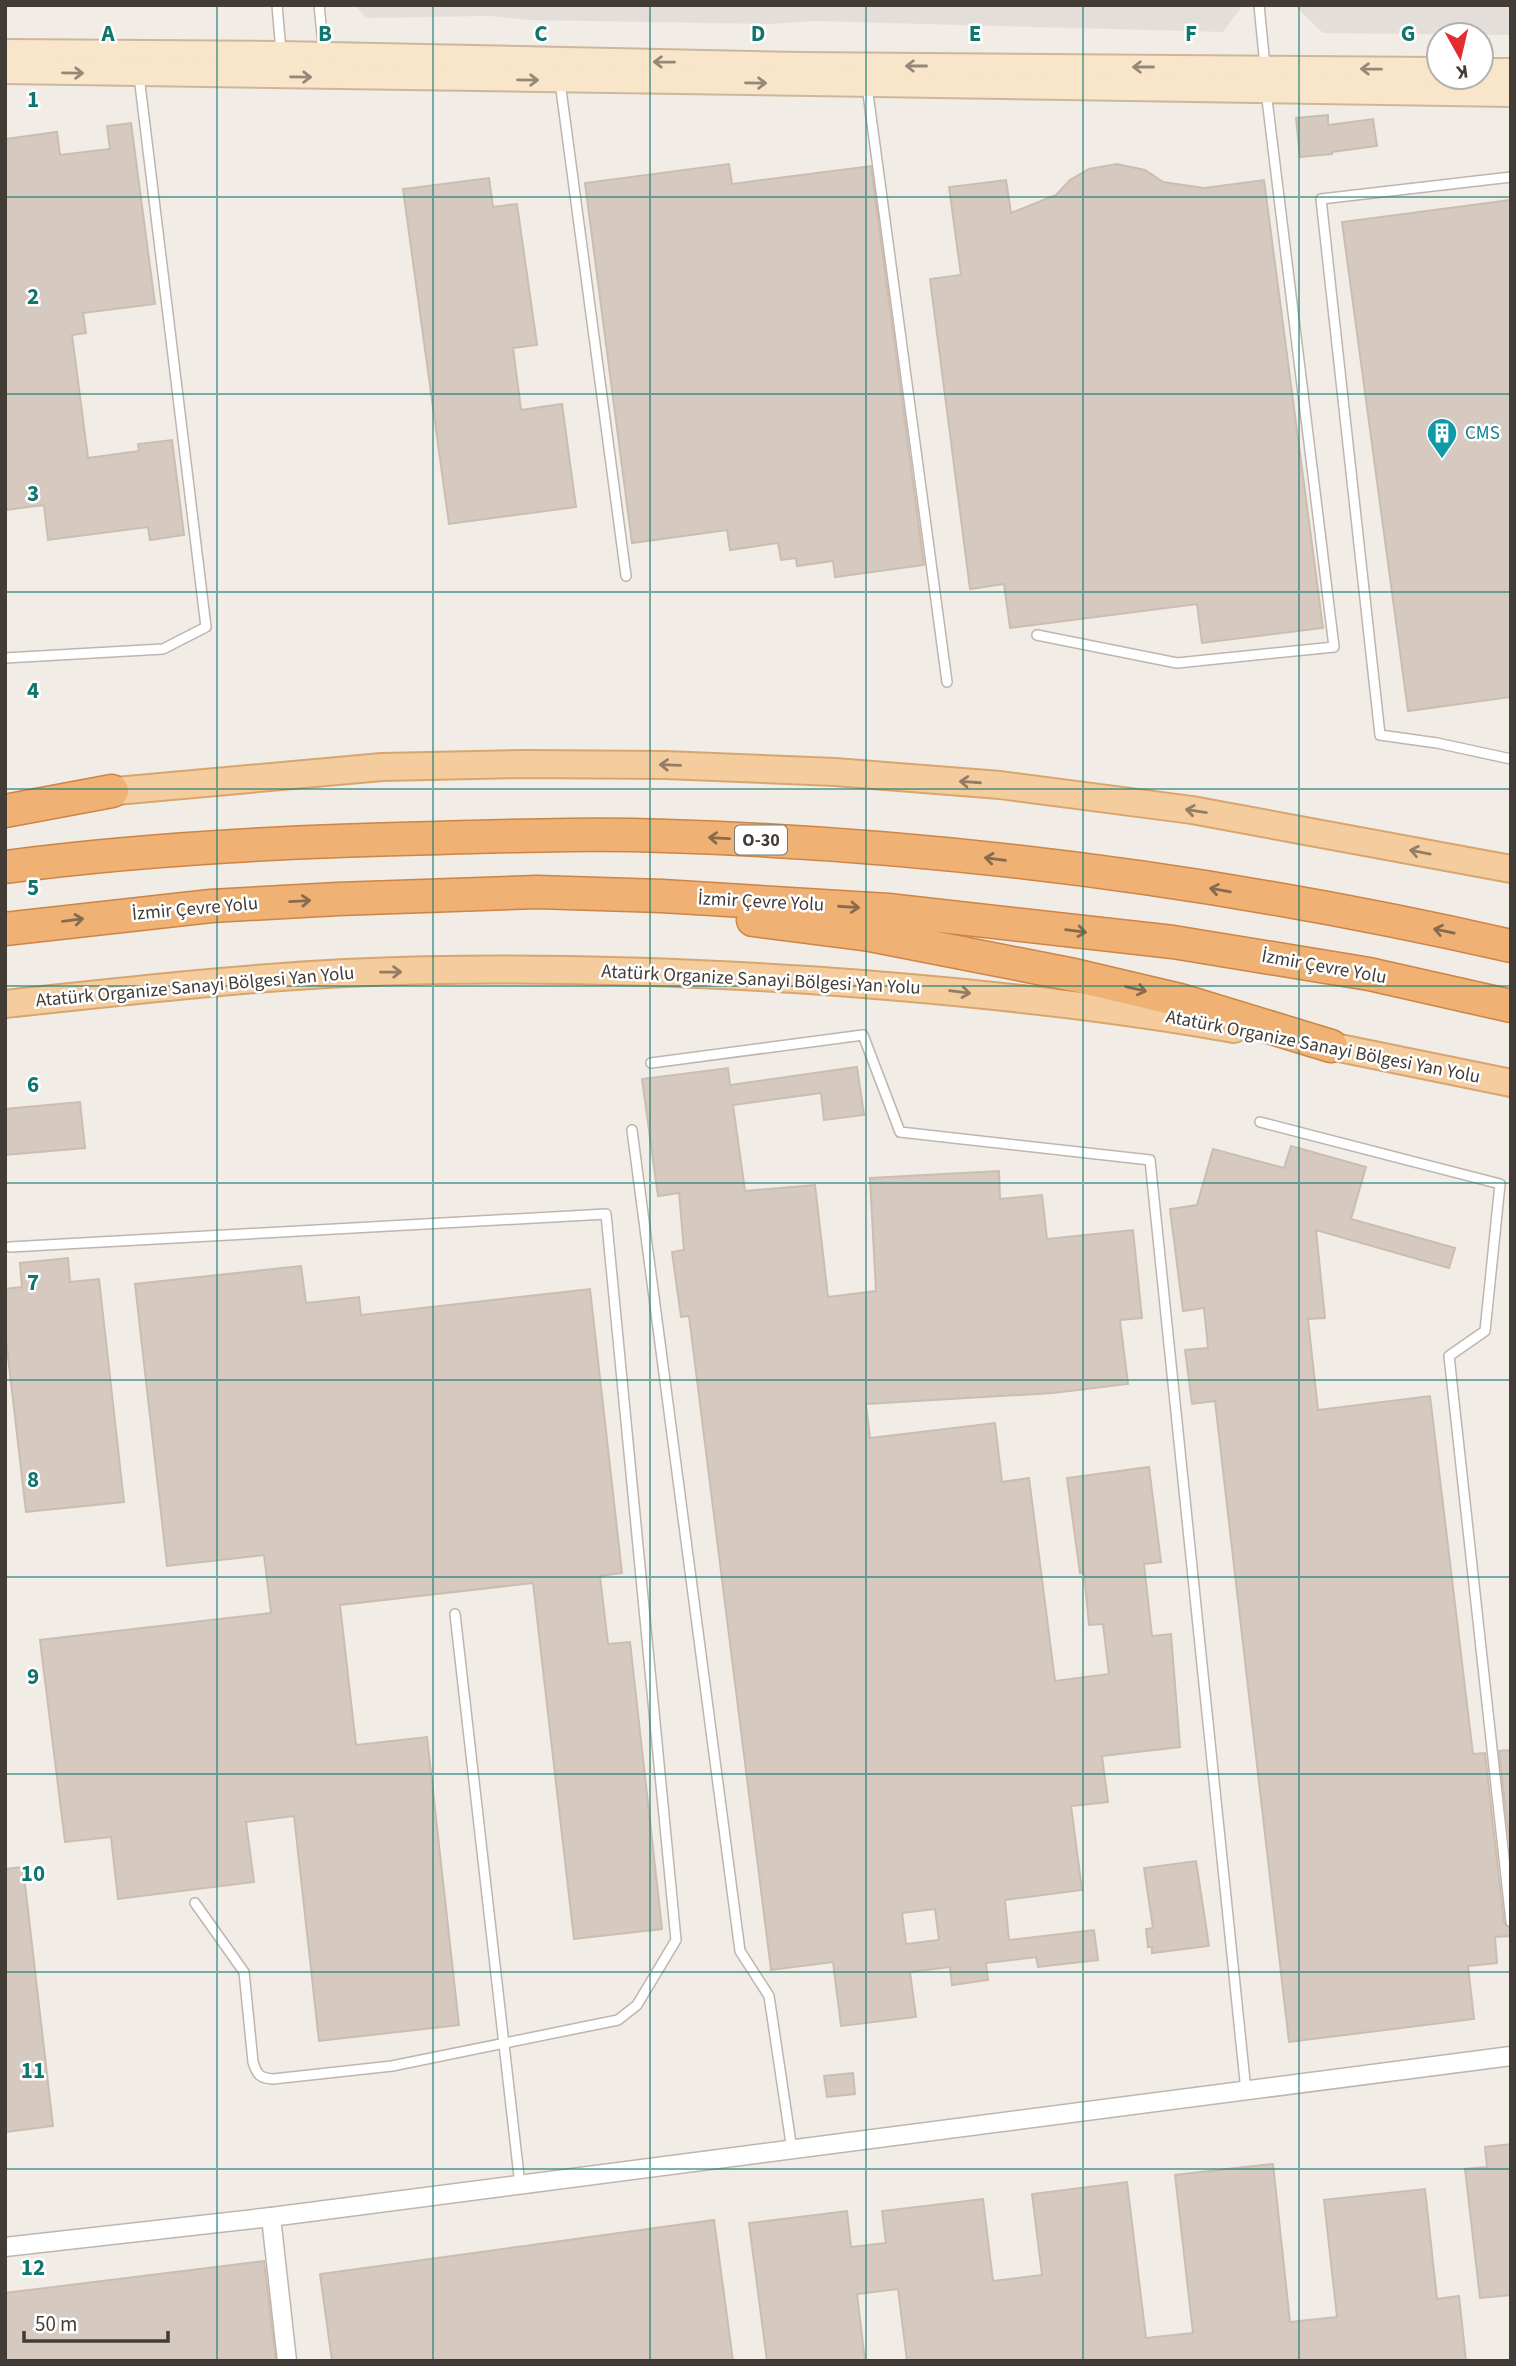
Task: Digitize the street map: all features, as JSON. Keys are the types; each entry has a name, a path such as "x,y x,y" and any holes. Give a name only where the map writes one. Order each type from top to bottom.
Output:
{"highway":[{"path":"5,811 112,791"},
{"name":"O-30","path":"5,867 101,855 306,840 664,835 798,842 988,858 1183,883 1380,918 1511,946"},
{"path":"537,892 870,935 1074,975 1180,1000 1331,1046"},
{"name":"İzmir Çevre Yolu","path":"5,929 211,906 537,892 822,905 1172,942 1369,974 1511,1006"}],"main road":[{"path":"5,802 395,766 665,765 835,772 1000,785 1192,810 1511,869"},
{"name":"Atatürk Organize Sanayi Bölgesi Yan Yolu","path":"5,1004 177,986 344,973 525,969 708,974 931,988 1182,1020 1331,1046 1511,1083"}],"street":[{"path":"5,52 281,54 800,65 1265,78 1511,94"},
{"path":"5,71 867,84 1265,78 1425,71"},
{"path":"5,2247 271,2217 1511,2056"},
{"path":"271,2217 287,2361"}],"lane":[{"path":"277,5 281,54"},
{"path":"319,5 324,55"},
{"path":"1037,635 1177,663 1334,647 1265,78 1259,5"},
{"path":"5,658 163,649 206,627 139,74"},
{"path":"560,80 626,576"},
{"path":"867,84 947,682"},
{"path":"1511,177 1321,199 1380,734 1511,759"},
{"path":"651,1063 863,1035 900,1132 1150,1160 1246,2091"},
{"path":"1260,1122 1500,1184 1485,1331 1449,1356 1511,1922"},
{"path":"632,1130 740,1951 769,1996 792,2150"},
{"path":"10,1247 606,1214 676,1940 637,2004 618,2020 392,2066 273,2079 261,2078 256,2073 253,2062 244,1972 195,1903"},
{"path":"455,1614 520,2185"}],"shaded area":[{"path":"355,5 1243,5 1223,32 814,21 769,24 529,20 489,16 366,18"},
{"path":"1294,5 1511,5 1511,35 1495,35 1495,21 1425,21 1425,34 1323,33"}],"building":[{"path":"1328,115 1328,125 1373,119 1377,146 1300,157 1296,118"},
{"path":"131,123 155,304 83,313 86,333 72,335 88,458 139,451 138,444 172,440 184,535 150,540 148,527 48,540 44,505 5,510 5,139 57,132 60,155 110,149 107,126"},
{"path":"729,164 732,184 871,166 924,565 835,577 833,561 797,566 796,558 781,560 778,543 730,550 727,530 632,543 585,183"},
{"path":"1117,164 1145,170 1163,182 1204,188 1264,180 1323,628 1202,643 1197,604 1010,628 1004,584 970,589 930,279 961,275 949,187 1006,180 1011,213 1056,195 1070,180 1089,169"},
{"path":"489,178 493,207 517,204 537,345 513,348 521,410 562,404 576,507 449,524 403,189"},
{"name":"CMS","path":"1511,200 1511,697 1408,711 1342,222"},
{"path":"857,1067 864,1115 824,1120 821,1093 733,1105 745,1191 815,1185 828,1297 876,1291 870,1178 999,1171 1000,1199 1042,1195 1047,1239 1133,1230 1142,1318 1120,1320 1128,1384 1053,1393 866,1404 870,1438 995,1423 1002,1482 1029,1478 1055,1681 1109,1674 1103,1624 1089,1625 1084,1572 1080,1573 1067,1478 1149,1467 1161,1562 1144,1564 1152,1636 1171,1634 1180,1747 1102,1756 1108,1802 1071,1806 1082,1890 1005,1900 1009,1940 1094,1930 1098,1960 1038,1967 1036,1957 986,1963 988,1980 952,1985 950,1967 910,1972 916,2017 841,2026 833,1962 771,1970 689,1316 681,1317 672,1252 684,1250 679,1193 658,1196 642,1079 728,1068 730,1085","holes":["935,1909 939,1940 906,1944 902,1913"]},
{"path":"80,1102 85,1148 5,1155 5,1109"},
{"path":"1291,1146 1366,1167 1351,1219 1455,1248 1449,1268 1316,1230 1325,1318 1308,1319 1318,1410 1430,1396 1473,1754 1485,1753 1504,1923 1511,1929 1511,1936 1495,1937 1497,1963 1468,1966 1474,2019 1289,2042 1215,1401 1192,1404 1185,1350 1208,1348 1204,1308 1183,1311 1170,1209 1197,1205 1213,1149 1284,1168"},
{"path":"68,1258 70,1282 99,1279 124,1502 26,1512 5,1331 5,1289 22,1287 20,1263"},
{"path":"301,1266 306,1303 359,1297 361,1315 590,1289 622,1573 600,1576 608,1644 630,1642 662,1929 574,1939 533,1583 340,1605 356,1745 427,1737 459,2025 319,2041 294,1816 246,1822 254,1882 118,1899 111,1837 65,1842 40,1640 271,1613 264,1555 167,1566 135,1284"},
{"path":"1511,1750 1511,1855 1499,1751"},
{"path":"1196,1861 1209,1946 1152,1953 1152,1947 1148,1947 1146,1929 1153,1928 1144,1868"},
{"path":"23,1867 53,2126 5,2132 5,1869"},
{"path":"853,2073 855,2094 827,2097 824,2076"},
{"path":"1511,2144 1511,2295 1480,2298 1465,2169 1487,2167 1485,2147"},
{"path":"1273,2164 1290,2322 1337,2317 1324,2200 1425,2189 1437,2299 1459,2296 1466,2361 907,2361 898,2289 857,2294 865,2361 767,2361 749,2223 847,2211 851,2247 886,2243 882,2211 983,2199 993,2281 1042,2275 1032,2194 1127,2182 1146,2338 1193,2333 1175,2175"},
{"path":"714,2220 733,2361 332,2361 320,2274"},
{"path":"264,2261 276,2361 5,2361 5,2293"}],"place":[{"name":"CMS","path":"1442,460"}]}
